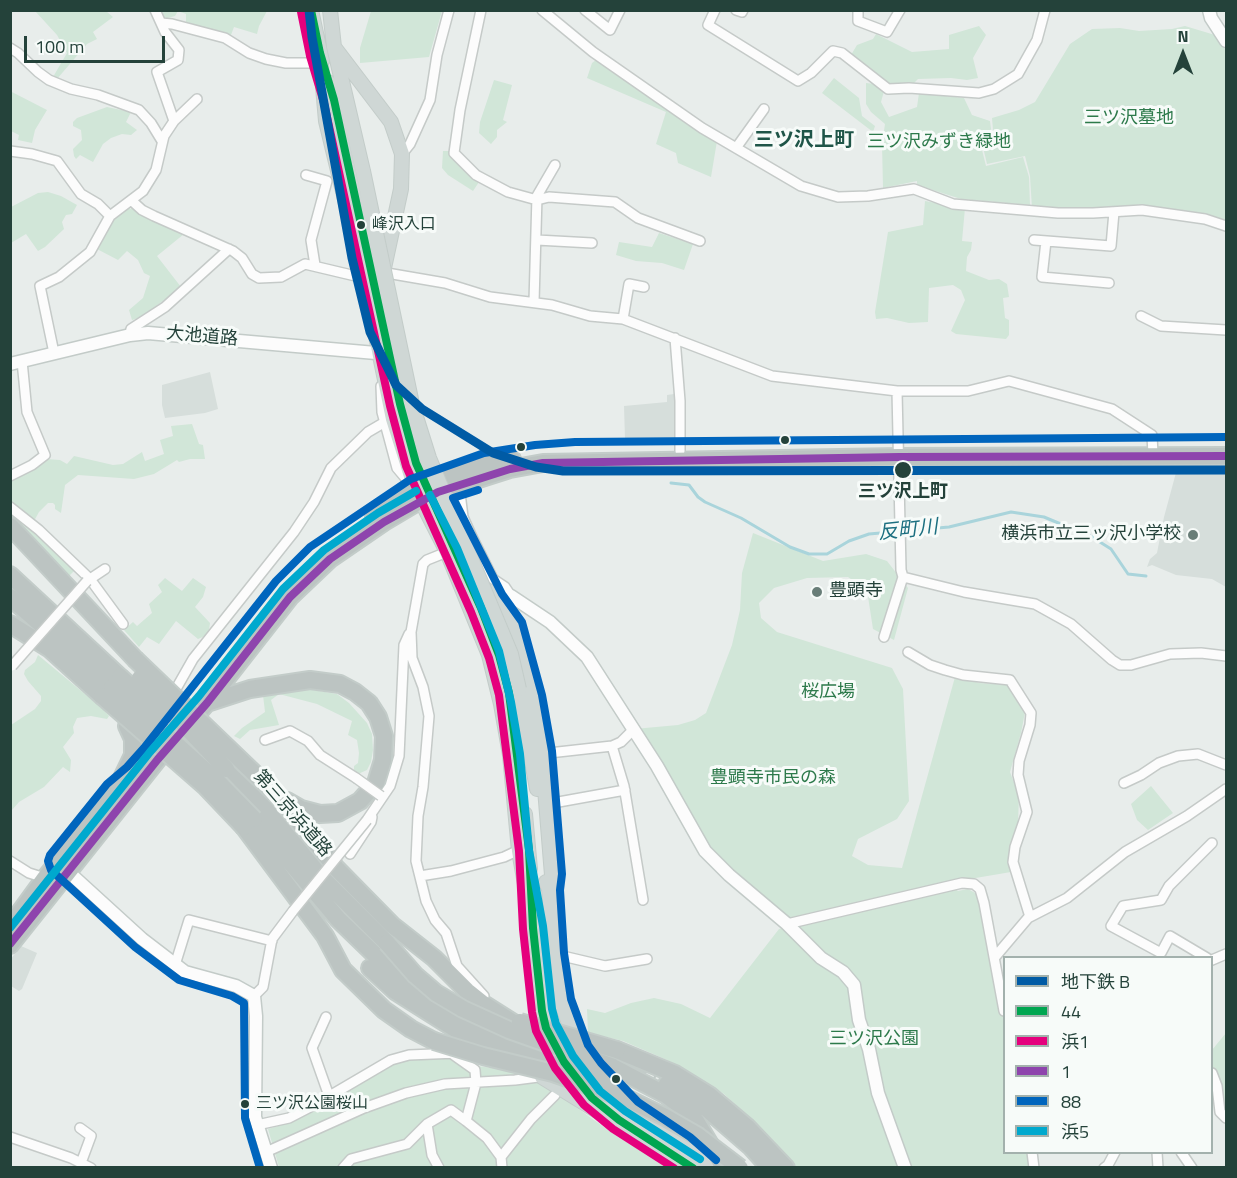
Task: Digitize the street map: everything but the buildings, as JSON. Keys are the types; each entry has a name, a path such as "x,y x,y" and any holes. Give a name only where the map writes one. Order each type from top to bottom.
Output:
{"highway":[{"path":"1154,452 1227,447"},
{"path":"115,791 134,776 284,588 318,555 418,494 487,463 574,452 1154,452 1227,456"},
{"path":"436,487 459,485 510,469 543,463 900,453"},
{"path":"10,926 45,878 63,867 207,703 291,597 339,553 384,522 418,494"},
{"path":"10,526 119,677"},
{"path":"10,543 119,677 278,796 300,809 320,814 338,813 360,801 376,783 383,760 384,736 378,717 369,703 340,684 310,680 250,689 207,703"},
{"name":"第三京浜道路","path":"10,575 119,677 226,769 255,819 302,876 357,939 400,979 437,1006 465,1021 561,1060"},
{"name":"第三京浜道路","path":"10,597 119,677 255,819 321,877 387,943 432,980 466,1000 521,1023 569,1037 614,1058"},
{"path":"10,624 50,649 119,677"},
{"path":"10,945 115,791 133,754 132,739 127,726"},
{"path":"278,796 336,868 392,925 434,958 467,991 561,1060 626,1088 674,1113 696,1128 741,1167"},
{"path":"255,819 343,970 370,998 397,1020 434,1041 553,1073 630,1100 698,1136 741,1167"},
{"path":"302,876 337,929 367,965 395,991 460,1032 520,1060 542,1077"},
{"path":"325,936 364,979 394,1005 437,1028 460,1032"},
{"path":"387,943 415,975 436,993 463,1009 509,1030 675,1074 709,1095 747,1127 786,1167"},
{"path":"614,1058 643,1082 666,1095 687,1111 696,1121 724,1167"},
{"path":"561,1060 587,1060"},
{"path":"656,1077 707,1109 751,1147 770,1167"}],"main road":[{"path":"311,10 320,58 326,121 381,353 389,422 418,494 447,552 489,655 501,704 510,755 519,850 533,928"},
{"path":"330,10 334,47 356,173"},
{"path":"334,47 391,122 402,154 400,189 383,271 398,355 408,405 421,451 436,487 493,599 512,626 532,698 543,763 552,875 549,889"},
{"path":"320,58 356,173 412,404 429,458 511,654 542,1016 561,1060 591,1098 621,1121 694,1167"},
{"path":"514,691 538,797 543,873 549,889 554,954 561,1002 579,1050 593,1070 631,1110 684,1145 709,1167"},
{"path":"542,1077 608,1118 621,1121"}],"street":[{"path":"155,10 170,39 179,50 178,60 157,72 174,121"},
{"path":"402,154 410,144 430,100 437,55 448,10"},
{"path":"481,10 460,110 454,153 476,175 508,192 537,200 549,197 615,202 638,218 700,242"},
{"path":"585,10 610,30 620,10"},
{"path":"715,10 708,25 798,81 811,73 833,51 842,53 888,89 909,88 979,93 994,89 1018,74 1037,40 1045,10"},
{"path":"736,10 742,12 743,10"},
{"path":"858,10 858,21 887,32 900,10"},
{"path":"1209,10 1211,18 1227,41"},
{"path":"548,12 593,51 702,128 801,186 838,197 914,189 953,204 1058,213 1142,210 1205,219 1227,226"},
{"path":"161,23 225,38 249,53 266,59 286,63 320,58"},
{"path":"10,48 49,80 139,110 151,123 162,141"},
{"path":"54,353 40,286 59,277 90,252 110,216 143,191 152,177 162,141 174,121 196,99"},
{"path":"736,148 764,109"},
{"path":"10,152 32,154 57,161 81,194 98,204 110,216"},
{"path":"534,302 537,196 555,165"},
{"path":"306,175 327,181 311,240 315,265"},
{"path":"131,201 148,213 229,249 242,258 252,274 259,278 281,278 305,264 364,278 383,271 445,283 490,297 534,302 590,316 623,319 772,376 897,391 968,391 1009,381 1112,409 1152,435 1154,452"},
{"path":"1034,240 1112,246 1114,212"},
{"path":"537,240 592,243"},
{"path":"1046,241 1042,277 1109,283"},
{"path":"130,335 131,329 165,307 229,249"},
{"path":"623,319 629,284 644,287"},
{"path":"1140,316 1161,326 1227,330"},
{"name":"大池道路","path":"16,362 130,335 148,333 398,355"},
{"path":"675,338 680,401 680,451"},
{"path":"10,476 32,465 45,455 27,412 16,362"},
{"path":"884,637 903,578 897,391"},
{"path":"152,755 174,689 193,659 294,532 314,502 332,468 368,432 389,422 408,405"},
{"path":"459,485 463,518 493,579 511,596 550,622 587,657 657,766 705,850 729,875 787,924 821,958 843,972 854,985 859,1020 869,1049 878,1093 905,1167"},
{"path":"10,507 39,530 88,580 123,624"},
{"path":"447,552 423,564 411,632 412,658 423,687 429,716 418,816 416,861 426,901 435,920 446,933 457,966 505,1018 542,1016"},
{"path":"11,667 88,580 105,569"},
{"path":"903,578 964,592 1035,604 1071,624 1120,665 1170,654 1201,653 1227,656"},
{"path":"470,608 493,599 511,596"},
{"path":"254,996 263,987 275,933 370,816 390,786 399,756 404,645 411,632"},
{"path":"909,652 930,665 963,675 1010,680 1031,713 1030,725 1019,761 1018,775 1027,812 1015,847 1013,862 1030,917"},
{"path":"549,753 612,746 621,742 634,729"},
{"path":"265,740 290,731 308,741 320,756 382,797"},
{"path":"612,746 625,790 643,900"},
{"path":"1124,783 1159,763 1178,756 1198,754 1227,765"},
{"path":"999,960 1030,917 1067,898 1125,852 1187,816 1227,789"},
{"path":"554,803 625,790"},
{"path":"350,854 371,822 370,816"},
{"path":"1205,956 1170,936 1161,952 1111,926 1123,906 1161,900 1169,886 1212,843"},
{"path":"420,876 504,857 519,850"},
{"path":"10,861 29,873 45,878"},
{"path":"63,867 142,939 185,972 236,986 254,996"},
{"path":"787,924 962,883 974,884 980,889 984,903 999,960 1003,994"},
{"path":"176,965 189,921 272,941"},
{"path":"554,954 605,966 647,959"},
{"path":"1213,960 1227,954"},
{"path":"254,996 256,1016 255,1117 266,1152 274,1167"},
{"path":"327,1017 312,1048 329,1096"},
{"path":"257,1125 289,1118 391,1060 409,1055 451,1053 489,1055 507,1060 542,1077"},
{"path":"451,1053 475,1070 476,1083 466,1121"},
{"path":"266,1152 364,1108 406,1093 445,1084 542,1077 561,1060 587,1060"},
{"path":"1213,1076 1217,1086 1220,1112 1227,1118"},
{"path":"343,1167 406,1144 427,1124 450,1110 487,1138 501,1162 531,1119 555,1095"},
{"path":"427,1124 432,1155 439,1167"},
{"path":"10,1137 86,1165 91,1136 80,1128"},
{"path":"1104,1167 1108,1165 1114,1154"},
{"path":"1182,1154 1192,1167"}],"shaded area":[{"path":"210,372 218,409 165,418 162,405 162,385"},
{"path":"674,394 676,439 625,439 624,406 667,402 667,395"},
{"name":"横浜市立三ッ沢小学校","path":"1181,467 1226,467 1226,587 1212,579 1176,575 1152,565 1147,567 1150,559 1157,553 1177,469"},
{"path":"21,946 37,953 22,989 19,991 11,986 10,960"}],"green space":[{"path":"35,11 106,11 113,17 93,32 97,39 87,44 57,79 53,77 67,53 57,35"},
{"path":"158,11 178,11 175,16 164,19"},
{"path":"178,11 267,11 257,34 234,27 231,35 186,22 186,14"},
{"path":"371,11 442,11 429,57 360,63 360,48"},
{"path":"979,26 986,35 973,58 978,78 967,80 918,79 913,84 887,85 851,55 857,45 873,39 876,34 912,52 949,49 949,35"},
{"name":"三ツ沢墓地","path":"1185,26 1215,35 1226,51 1226,221 1114,210 1032,208 1030,176 1025,156 987,164 983,147 993,130 992,118 1019,110 1035,102 1070,44 1092,29 1120,28 1139,31"},
{"path":"596,60 717,141 711,177 678,163 676,153 656,144 666,112 587,78 592,63"},
{"path":"834,78 859,98 862,116 875,126 873,132 822,93"},
{"path":"494,80 512,85 503,120 507,122 497,130 497,137 491,144 479,133 480,122"},
{"name":"三ツ沢みずき緑地","path":"866,83 875,84 884,91 881,102 889,117 917,107 919,93 964,98 972,115 990,121 991,129 981,146 986,166 1023,157 1029,177 1030,205 961,199 917,185 917,181 883,188 882,144 885,124 871,112 866,104"},
{"path":"10,91 47,110 35,130 32,143 18,140 19,135 11,131"},
{"path":"107,107 131,112 126,122 137,130 131,135 122,134 111,138 103,144 93,162 80,155 76,159 73,149 82,140 81,130 73,126 73,122 77,118"},
{"path":"443,151 452,151 472,177 479,182 473,191 448,175 442,168"},
{"path":"48,192 77,205 72,214 66,215 62,222 64,229 38,251 26,234 11,243 11,207 38,193"},
{"path":"925,201 965,208 962,241 972,242 967,257 966,271 989,280 999,279 1007,284 1009,297 1003,298 1005,318 1009,320 1009,335 1006,339 956,334 951,331 965,300 961,290 953,285 929,288 928,322 909,323 887,318 876,319 875,312 888,232 923,225"},
{"path":"131,206 184,234 157,256 181,287 142,317 132,320 129,310 143,298 150,276 144,273 138,260 127,251 118,260 97,249 114,217 125,207 131,209"},
{"path":"659,233 693,244 684,270 662,263 636,261 616,255 619,242 652,247"},
{"path":"192,424 199,444 203,445 205,459 179,462 177,460 154,474 134,479 78,475 65,485 61,513 55,509 53,503 48,503 39,512 34,521 75,570 68,577 11,516 11,478 46,459 60,460 67,464 74,456 113,465 123,464 142,452 145,461 164,454 160,440 173,436 171,426"},
{"path":"753,533 823,561 866,554 887,561 908,588 894,640 873,629 867,590 848,577 807,578 774,588 759,603 761,618 777,632 892,668 903,689 909,801 897,819 858,839 852,856 868,865 902,868 955,677 980,683 1008,685 1025,712 1010,772 1019,796 1018,823 1009,854 1011,872 946,883 958,891 968,889 977,894 984,903 1003,1003 1003,1154 1032,1154 1035,1167 796,1167 771,1138 724,1094 667,1060 623,1041 588,1033 587,1009 605,1013 631,1003 654,998 681,1004 710,1018 779,929 787,927 705,851 634,729 678,725 695,720 706,713 732,645 740,610 742,573"},
{"path":"165,578 182,591 193,578 206,587 203,597 195,607 210,623 209,630 205,636 198,639 176,621 159,644 147,637 139,647 124,630 133,622 137,626 152,613 149,604 162,592 158,585"},
{"path":"38,655 109,716 107,719 91,716 77,718 73,727 74,733 63,747 71,760 70,772 63,767 44,787 19,802 12,810 11,725 35,709 41,701 41,696 24,674"},
{"path":"295,687 337,694 349,703 367,723 372,734 373,750 367,770 358,774 354,772 359,753 357,740 348,735 352,721 317,704 279,694 271,700 279,725 250,730 240,739 234,736 265,712 263,695"},
{"path":"1151,786 1173,813 1148,830 1137,820 1131,804"},
{"path":"1226,1033 1226,1113 1223,1110 1221,1088 1213,1068 1213,1049"},
{"path":"453,1057 478,1066 521,1072 546,1086 618,1137 668,1167 279,1167 268,1129 292,1122 393,1063 412,1059"}],"waterway":[{"name":"反町川","path":"671,483 689,485 705,502 741,518 790,547 809,554 827,554 849,541 869,534 949,527 1011,512 1044,517 1092,537 1111,549 1128,574 1146,576"}],"tunnel":[{"path":"609,1059 656,1077"}],"metro line":[{"name":"B","path":"309,10 352,258 370,332 396,385 422,409 493,453 536,467 563,471 1226,470"}],"transit line":[{"name":"44","path":"311,10 320,53 334,100 400,404 416,463 481,608 499,655 509,693 529,850 533,928 546,1028 564,1062 592,1098 619,1120 693,1168"},
{"name":"浜1","path":"301,12 310,56 324,103 390,406 406,466 471,612 489,658 499,695 519,851 523,929 536,1031 555,1068 584,1105 613,1129 674,1168"},
{"name":"88","path":"260,1168 245,1118 244,1003 232,996 179,980 135,947 51,870 48,861 50,855 107,784 144,748 276,581 310,547 411,479 484,453 535,445 575,442 1226,437"},
{"name":"1","path":"10,944 158,759 207,703 290,597 330,559 384,522 438,492 510,469 543,463 899,457 1226,456"},
{"name":"88","path":"478,490 453,498 502,594 522,622 542,695 552,751 562,874 560,890 564,953 571,999 588,1045 601,1063 638,1102 690,1137 716,1160"},
{"name":"浜5","path":"10,928 283,589 324,550 378,513 416,491"},
{"name":"浜5","path":"430,495 457,548 499,651 520,754 529,850 543,926 552,1009 556,1024 573,1056 600,1091 625,1111 700,1159"}],"place":[{"name":"峰沢入口","path":"361,225"},
{"name":"三ツ沢上町","path":"903,470"},
{"name":"横浜市立三ッ沢小学校","path":"1193,535"},
{"name":"豊顕寺","path":"817,592"},
{"name":"三ツ沢公園桜山","path":"245,1104"}],"district":[{"name":"三ツ沢上町","path":"804,141"}],"park label":[{"name":"桜広場","path":"828,693"},
{"name":"豊顕寺市民の森","path":"773,779"},
{"name":"三ツ沢公園","path":"874,1040"}]}
